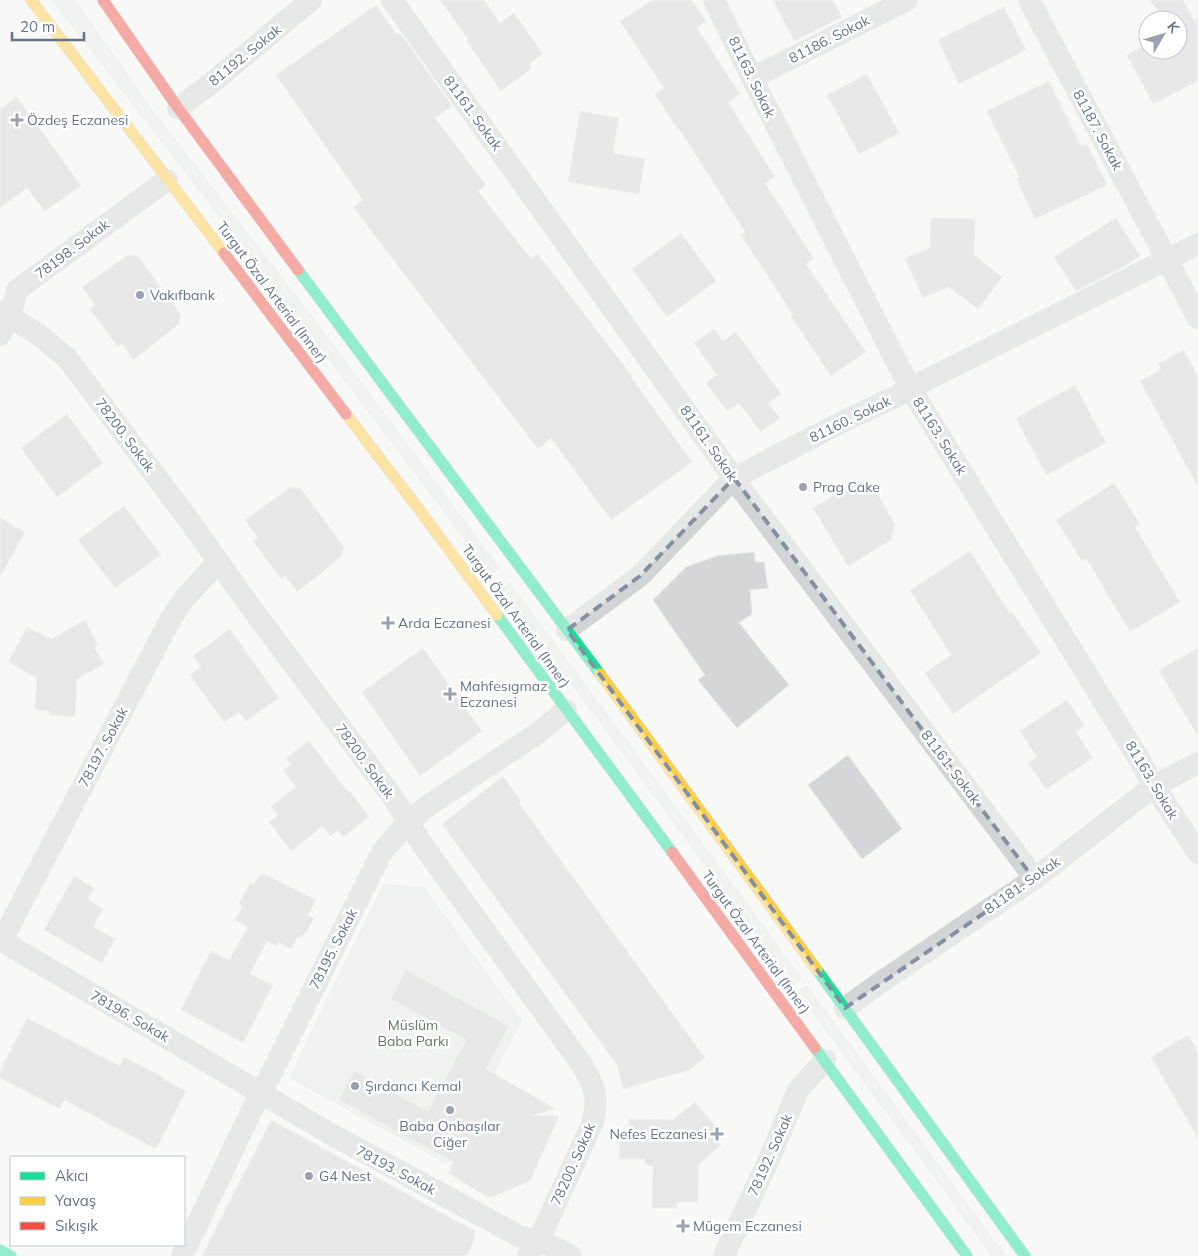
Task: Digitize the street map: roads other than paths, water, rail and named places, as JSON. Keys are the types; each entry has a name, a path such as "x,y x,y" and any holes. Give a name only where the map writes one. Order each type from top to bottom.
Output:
{"main road":[{"name":"Turgut Özal Arterial (Inner)","path":"31,0 427,520 967,1256"},
{"path":"103,0 178,108 567,630 1025,1256"},
{"path":"0,1250 11,1256"}],"street":[{"name":"81192. Sokak","path":"178,108 213,82 311,0"},
{"name":"81161. Sokak","path":"392,0 734,478 1034,879"},
{"name":"81163. Sokak","path":"714,0 910,388 1154,786 1198,853"},
{"name":"81186. Sokak","path":"752,78 907,0"},
{"name":"81187. Sokak","path":"1029,0 1198,318"},
{"name":"78198. Sokak","path":"3,322 17,290 167,180"},
{"name":"81160. Sokak","path":"567,630 640,576 734,478 1198,244"},
{"name":"78200. Sokak","path":"3,322 38,334 67,358 394,799 424,847 589,1076 594,1089 596,1112 544,1229 532,1249"},
{"name":"78197. Sokak","path":"1,941 170,620 184,599 218,562"},
{"name":"78195. Sokak","path":"182,1256 260,1093 382,852 408,822 426,807 538,733 566,710"},
{"name":"81181. Sokak","path":"845,1008 1034,879 1154,786 1198,763"},
{"name":"78196. Sokak","path":"1,941 260,1093"},
{"name":"78192. Sokak","path":"724,1256 799,1089 825,1060"},
{"name":"78193. Sokak","path":"260,1093 329,1133 519,1236 532,1249 552,1246 571,1256"}],"place":[{"name":"Özdeş Eczanesi","path":"17,120"},
{"name":"Vakıfbank","path":"140,295"},
{"name":"Prag Cake","path":"803,487"},
{"name":"Arda Eczanesi","path":"388,623"},
{"name":"Mahfesıgmaz Eczanesi","path":"450,694"},
{"name":"Şırdancı Kemal","path":"355,1086"},
{"name":"Baba Onbaşılar Ciğer","path":"450,1110"},
{"name":"Nefes Eczanesi","path":"717,1134"},
{"name":"G4 Nest","path":"309,1176"},
{"name":"Mügem Eczanesi","path":"683,1226"}],"park label":[{"name":"Müslüm Baba Parkı","path":"413,1034"}]}
